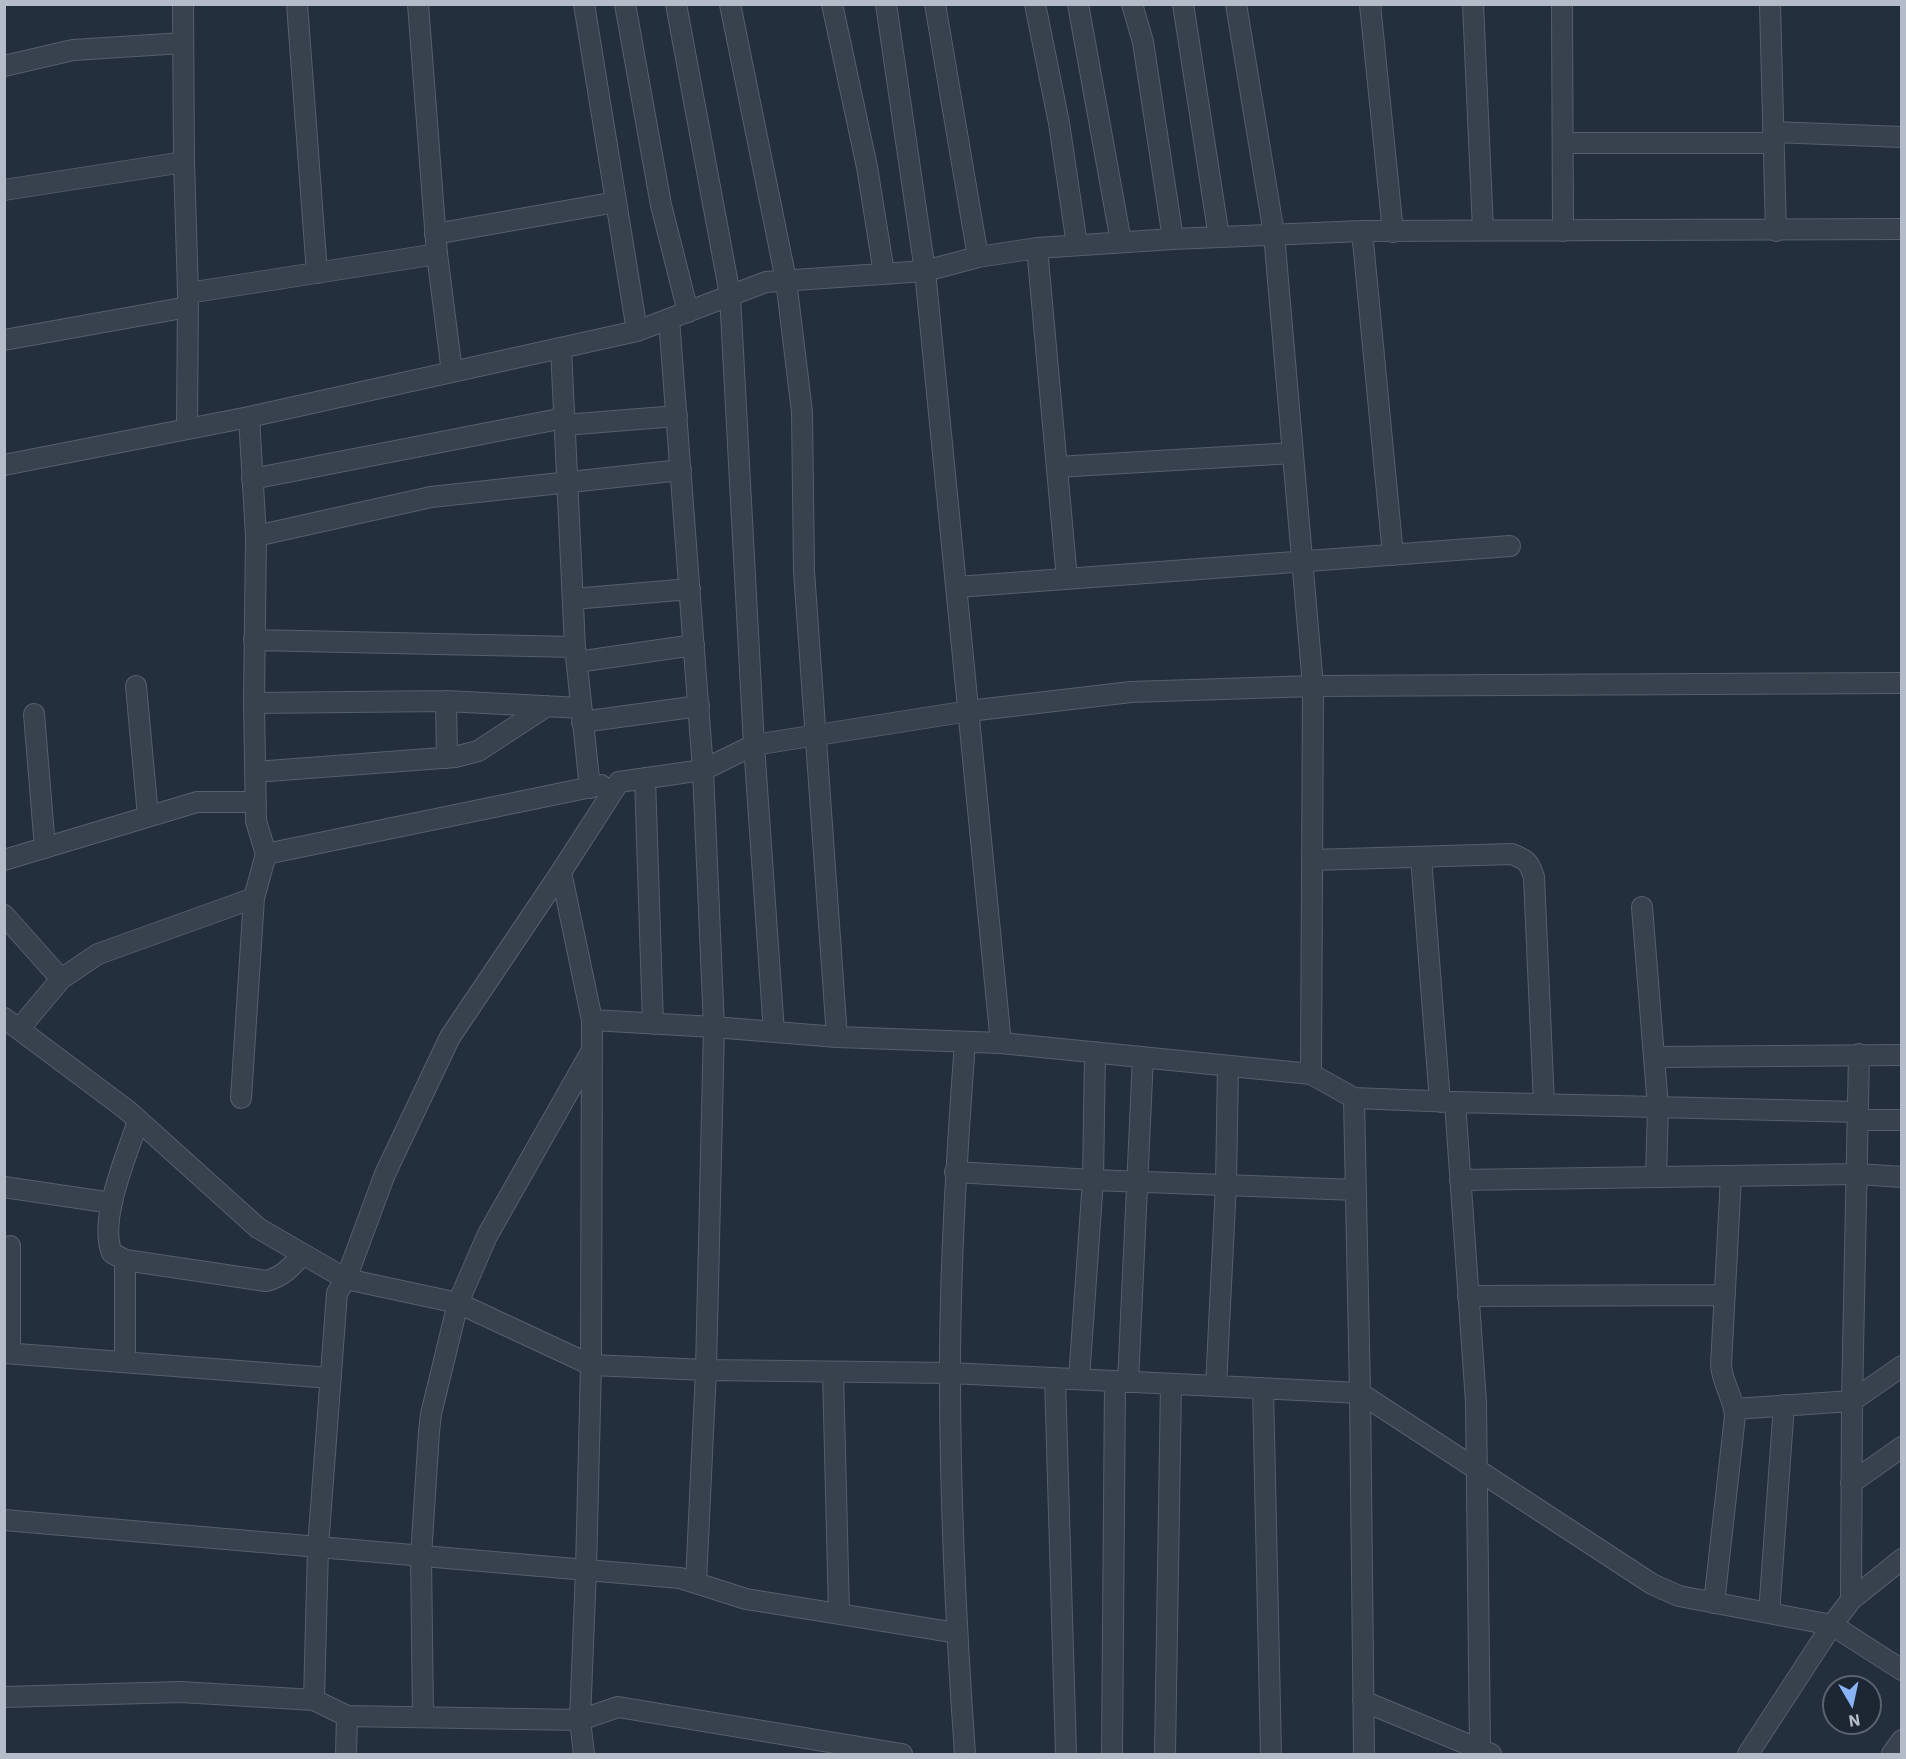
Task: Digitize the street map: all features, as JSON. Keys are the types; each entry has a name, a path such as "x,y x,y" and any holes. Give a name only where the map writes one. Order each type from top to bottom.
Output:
{"street":[{"path":"183,4 188,300 187,429"},
{"path":"297,4 316,273"},
{"path":"418,4 435,234 452,372"},
{"path":"584,4 637,331"},
{"path":"624,4 679,315 677,416 703,770 714,1028 706,1370 696,1582"},
{"path":"676,4 730,295 754,745 774,1032"},
{"path":"730,4 786,280 802,411 804,571 837,1037"},
{"path":"832,4 867,167 884,273"},
{"path":"886,4 925,271 1001,1043"},
{"path":"935,4 978,257"},
{"path":"1078,4 1121,242"},
{"path":"1132,4 1143,42 1173,239"},
{"path":"1183,4 1219,237"},
{"path":"1236,4 1274,234 1313,686 1311,1074"},
{"path":"1370,4 1393,232"},
{"path":"1473,4 1483,230"},
{"path":"1562,4 1563,231"},
{"path":"1770,4 1776,231"},
{"path":"1041,6 1077,245"},
{"path":"4,66 73,50 183,43"},
{"path":"1563,142 1902,137"},
{"path":"4,190 184,162"},
{"path":"435,234 616,202"},
{"path":"4,465 249,417 637,331 766,282 925,271 978,257 1037,248 1173,239 1362,231 1902,229"},
{"path":"1362,231 1393,555"},
{"path":"1037,248 1067,579"},
{"path":"4,340 316,273 437,254"},
{"path":"561,348 576,654 590,788"},
{"path":"252,479 564,421 677,416"},
{"path":"241,1098 254,898 266,854 256,821 255,536 249,417"},
{"path":"1057,467 1293,453"},
{"path":"255,536 431,497 681,470"},
{"path":"957,587 1510,546"},
{"path":"573,599 690,589"},
{"path":"254,640 576,654 694,645"},
{"path":"266,854 619,782 703,770 754,745 969,711 1131,692 1313,686 1902,683"},
{"path":"136,686 148,816"},
{"path":"254,703 446,701 547,706 582,715 699,706"},
{"path":"446,701 447,758"},
{"path":"255,772 447,758 478,751 547,706"},
{"path":"34,714 45,848"},
{"path":"645,778 654,1024"},
{"path":"314,1700 318,1547 338,1293 346,1279 385,1174 450,1037 619,782"},
{"path":"4,860 197,802 256,802"},
{"path":"1312,860 1512,854 1525,859 1534,877 1544,1104"},
{"path":"1363,1701 1486,1751 1476,1402 1460,1180 1448,1102 1421,857"},
{"path":"561,872 592,1020 591,1365 580,1720 584,1755"},
{"path":"254,898 98,954 61,980 12,1024 138,1121 258,1228 346,1279 458,1303 591,1365 706,1370 950,1373 1360,1393 1652,1584 1679,1596 1832,1625 1902,1670"},
{"path":"1642,907 1658,1107 1656,1177"},
{"path":"4,915 61,980"},
{"path":"592,1020 837,1037 1001,1043 1311,1074 1354,1098 1658,1107 1902,1120"},
{"path":"965,1042 955,1172 950,1373 957,1633 965,1755"},
{"path":"423,1717 421,1556 431,1414 458,1303 501,1210 592,1050"},
{"path":"1079,1379 1093,1180 1095,1052"},
{"path":"1851,1600 1851,1401 1859,1054"},
{"path":"1654,1057 1902,1055"},
{"path":"1112,1755 1121,1381 1143,1057"},
{"path":"1216,1386 1226,1184 1228,1066"},
{"path":"1354,1098 1364,1755"},
{"path":"138,1121 112,1203 108,1242 112,1254 125,1260 266,1281 284,1273 303,1254"},
{"path":"955,1172 1093,1180 1356,1190"},
{"path":"1460,1180 1858,1174 1902,1177"},
{"path":"1714,1603 1734,1409 1722,1377 1731,1176"},
{"path":"4,1187 112,1203"},
{"path":"10,1246 7,1353 331,1378"},
{"path":"125,1260 125,1362"},
{"path":"1468,1296 1725,1295"},
{"path":"1734,1409 1851,1401 1902,1366"},
{"path":"833,1372 839,1614"},
{"path":"1055,1378 1065,1755"},
{"path":"1166,1755 1171,1384"},
{"path":"1263,1388 1271,1755"},
{"path":"1769,1613 1784,1405"},
{"path":"1851,1483 1902,1447"},
{"path":"4,1520 680,1578 746,1599 957,1633"},
{"path":"1748,1755 1832,1625 1851,1600 1902,1559"},
{"path":"4,1697 181,1692 314,1700 347,1716 580,1720 618,1707 835,1749 902,1755"},
{"path":"346,1755 347,1716"},
{"path":"1892,1755 1902,1740"}]}
